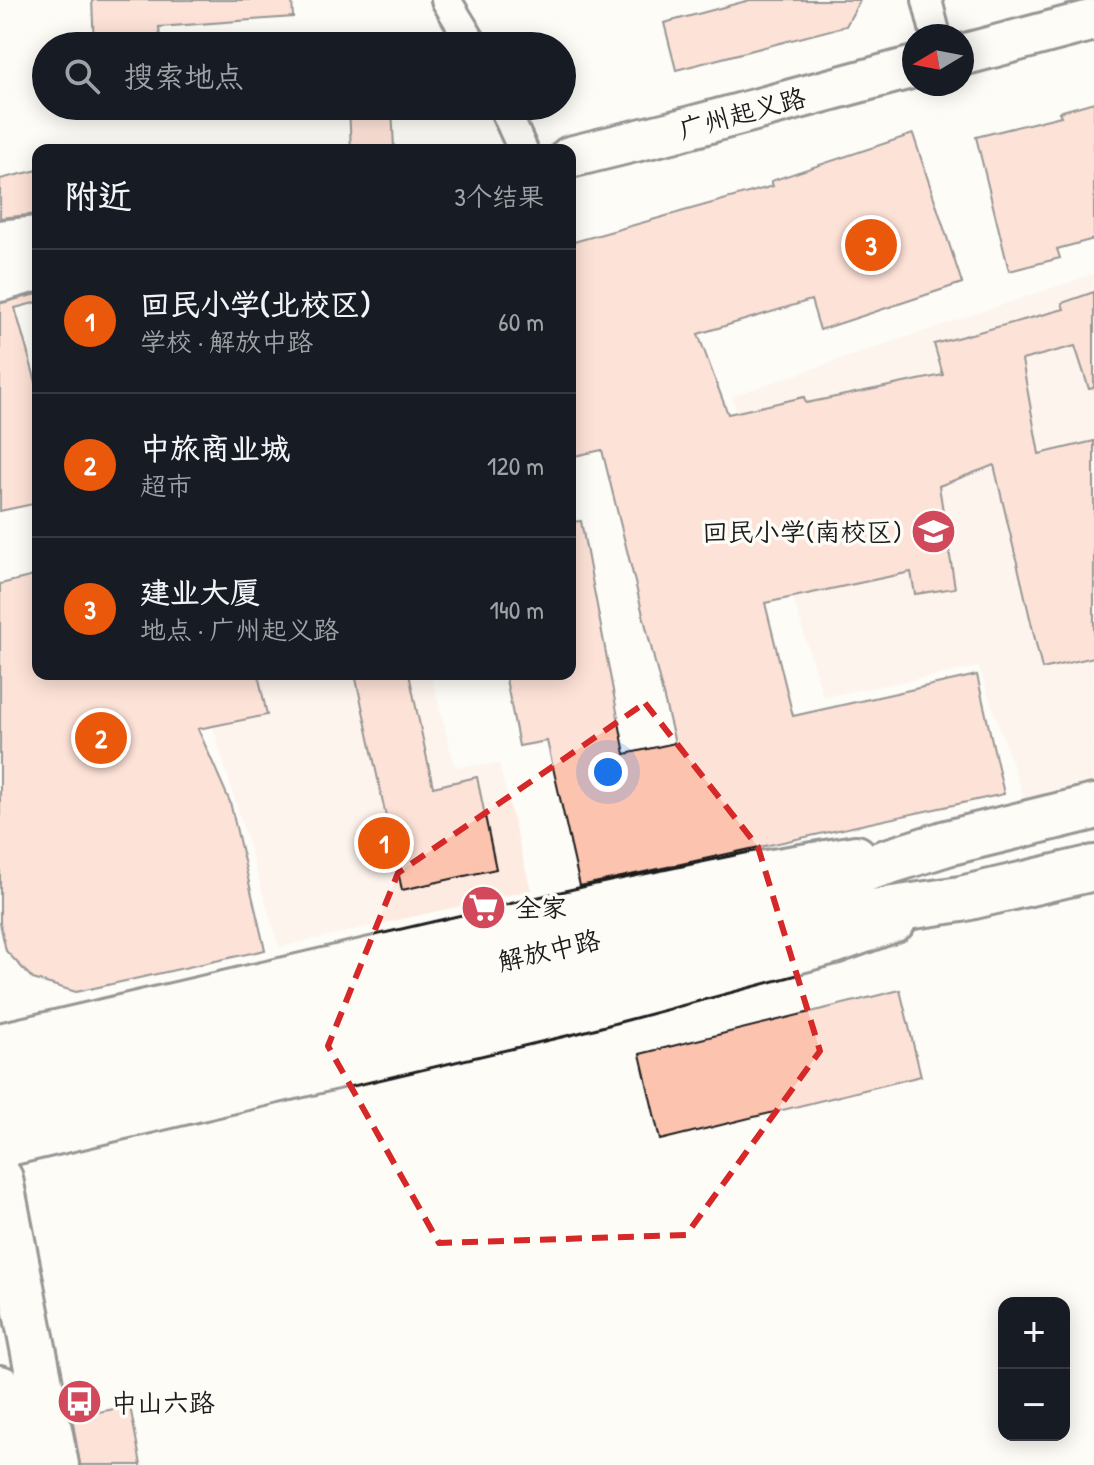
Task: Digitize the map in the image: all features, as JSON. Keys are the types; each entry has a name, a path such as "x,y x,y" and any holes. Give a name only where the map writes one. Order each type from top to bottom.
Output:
{"main road":[{"path":"974,52 1094,20"},
{"name":"广州起义路","path":"576,156 902,70"},
{"path":"0,241 32,238"},
{"path":"0,281 32,272"},
{"name":"解放中路","path":"0,1110 430,995 947,843 1094,807"},
{"path":"0,1044 600,905 798,864 947,843"},
{"name":"解放中路","path":"0,1077 852,915 961,899 1094,868"},
{"path":"0,1147 620,1001 834,943 961,899"},
{"path":"0,1179 56,1465"},
{"path":"1,1398 16,1465"}],"street":[{"path":"446,0 465,32"},
{"path":"927,0 933,24"},
{"path":"509,120 520,144"}],"highlighted area":[{"path":"645,703 758,847 820,1051 686,1235 439,1243 328,1046 398,873"}],"shaded area":[{"name":"回民小学(南校区)","path":"1094,274 1094,782 1025,802 979,667 823,697 732,396"},
{"path":"199,680 433,680 455,767 499,764 531,890 279,947"}],"building":[{"path":"92,0 292,0 293,17 159,27 160,32 93,32"},
{"path":"750,0 860,0 846,26 676,70 664,23"},
{"path":"1094,102 1094,239 1057,249 1060,258 1009,271 976,137 1061,116 1059,112"},
{"path":"350,120 393,120 394,144 351,144"},
{"path":"913,134 962,283 820,330 811,300 698,334 728,414 804,397 806,403 943,375 934,344 1064,309 1062,303 1094,292 1094,388 1089,389 1075,346 1022,360 1039,454 1094,441 1094,657 1042,669 994,465 939,486 955,588 915,594 911,572 765,603 793,716 977,675 1004,794 580,886 547,741 519,746 506,680 576,680 576,521 581,521 625,754 675,743 602,450 576,456 576,241 773,186 771,181"},
{"path":"32,171 32,215 0,218 0,179"},
{"path":"32,295 32,304 15,308 32,368 32,504 0,511 0,303"},
{"path":"32,576 32,680 259,680 267,715 198,729 230,802 265,950 76,992 33,979 6,951 0,923 0,584"},
{"path":"356,680 410,680 433,787 477,777 496,869 402,890"},
{"path":"900,990 921,1076 660,1140 640,1054"},
{"path":"130,1406 141,1465 80,1465 72,1417"}],"place":[{"name":"建业大厦","path":"871,245"},
{"name":"回民小学(南校区)","path":"933,531"},
{"name":"中旅商业城","path":"101,738"},
{"name":"回民小学(北校区)","path":"384,843"},
{"name":"全家","path":"484,907"},
{"name":"中山六路","path":"80,1402"}]}
